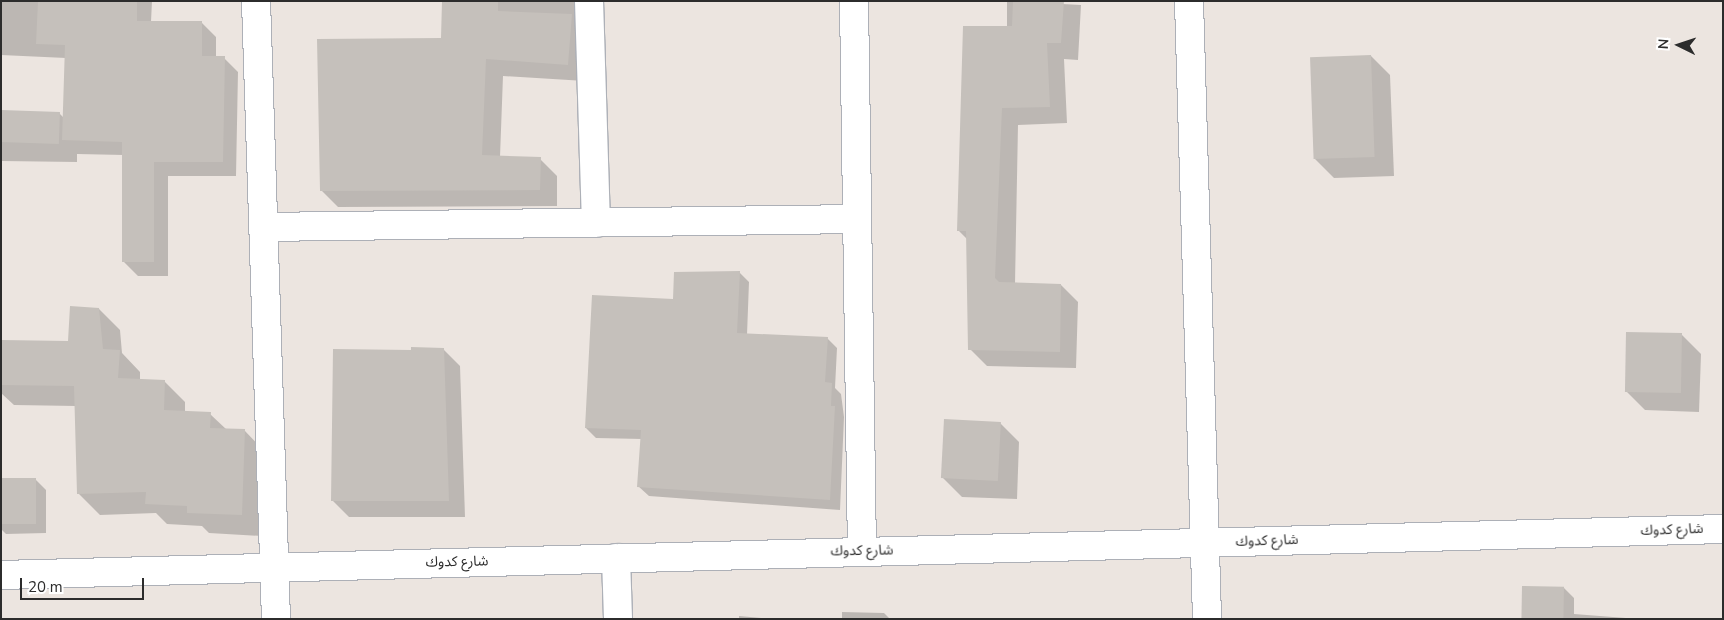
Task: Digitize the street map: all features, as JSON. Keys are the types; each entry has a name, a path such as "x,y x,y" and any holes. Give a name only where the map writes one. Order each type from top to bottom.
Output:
{"street":[{"path":"256,1 276,619"},
{"path":"589,1 596,223"},
{"path":"854,1 862,552"},
{"path":"1189,1 1207,619"},
{"path":"263,228 858,219"},
{"name":"شارع كدوك","path":"1,575 274,566 1723,528"},
{"path":"616,558 618,619"}],"building":[{"path":"38,1 137,1 137,21 202,21 202,56 225,56 223,162 154,162 154,262 122,262 122,142 62,140 65,45 36,44"},
{"path":"442,1 498,1 498,11 572,14 568,65 486,59 482,155 541,157 540,190 320,191 317,39 441,38"},
{"path":"1013,1 1064,1 1061,43 1047,43 1050,107 1002,108 995,278 999,282 1061,284 1060,352 968,350 966,231 957,231 963,26 1012,26"},
{"path":"1371,55 1375,157 1314,159 1310,57"},
{"path":"1,110 60,112 59,144 1,142"},
{"path":"740,271 737,333 828,337 825,382 832,383 831,406 835,406 830,500 637,487 641,430 585,428 592,295 673,299 674,272"},
{"path":"70,306 99,308 103,349 120,350 118,378 165,380 164,410 211,412 210,428 245,429 242,515 187,513 187,506 145,504 146,492 77,494 74,386 1,385 1,340 68,341"},
{"path":"1626,332 1682,333 1681,393 1625,392"},
{"path":"411,347 444,348 449,501 331,501 333,349 411,350"},
{"path":"944,419 1001,422 998,481 941,478"},
{"path":"1,478 36,478 36,524 1,524"},
{"path":"1522,586 1564,587 1563,619 1521,619"}]}
